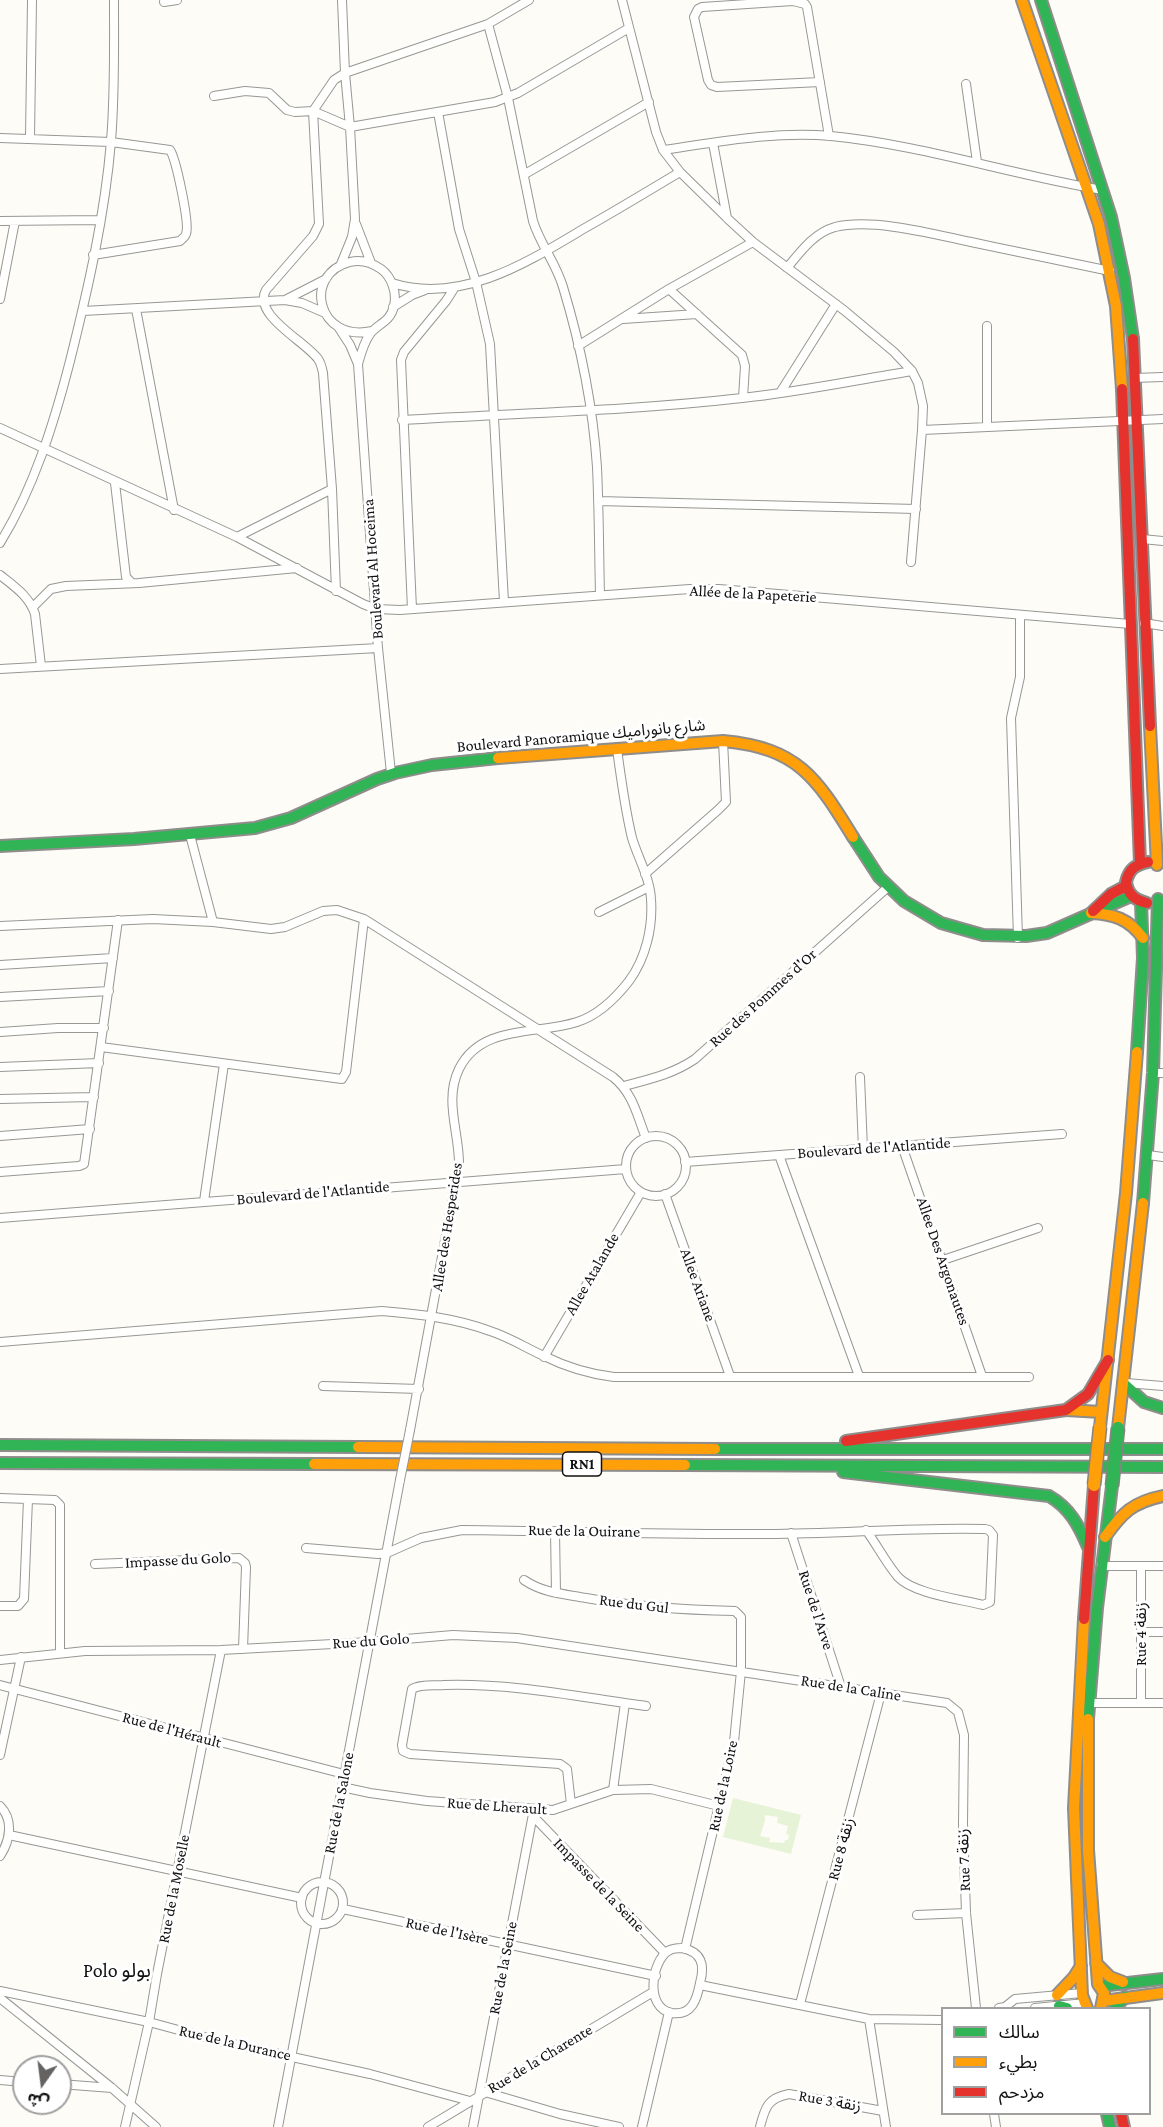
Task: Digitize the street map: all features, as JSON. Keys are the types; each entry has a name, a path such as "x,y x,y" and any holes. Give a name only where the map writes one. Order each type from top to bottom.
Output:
{"main road":[{"path":"1022,0 1088,188 1110,271 1119,334 1140,863"},
{"path":"1041,0 1103,190 1121,261 1129,307 1133,339 1144,624 1160,868"},
{"name":"Boulevard Panoramique شارع بانوراميك","path":"0,846 190,835 255,828 291,818 359,786 391,774 443,764 723,741 767,748 791,759 818,783 866,858 888,887 932,919 966,932 992,937 1018,938 1049,933 1090,913 1104,899 1132,895"},
{"path":"1160,868 1150,862 1140,863 1129,872 1143,939 1134,1111 1088,1547 1074,1808 1081,1965 1085,2000 1094,2006 1125,1997 1163,1993"},
{"path":"1132,895 1151,903 1160,897"},
{"path":"1101,2004 1104,1993 1099,1985 1092,1923 1088,1808 1090,1703 1101,1566 1158,1073 1160,897"},
{"path":"1090,913 1114,914 1121,917 1135,926 1143,939"},
{"path":"1066,1410 1088,1394 1108,1360"},
{"path":"1123,1383 1144,1402 1163,1408"},
{"path":"805,1448 1066,1410 1101,1412"},
{"name":"RN1","path":"0,1445 1163,1449"},
{"name":"RN1","path":"0,1463 1163,1467"},
{"path":"776,1464 1050,1497 1066,1507 1074,1517 1088,1547"},
{"path":"1105,1537 1126,1510 1136,1502 1163,1496"},
{"path":"1096,1963 1110,1977 1123,1982"},
{"path":"1061,2003 1081,1965"},
{"path":"1085,2000 1089,1984 1163,1979"},
{"path":"1116,2007 1125,1997"}],"street":[{"path":"30,138 32,0"},
{"path":"0,543 26,492 44,447 62,390 82,311 111,142 114,0"},
{"path":"164,2 177,0"},
{"path":"285,300 326,279 341,264 352,237 355,219 342,0"},
{"path":"336,591 332,489 321,365 318,358 272,317 262,301 266,290 313,236 319,224 313,111 334,80 345,73 488,24 529,0"},
{"path":"622,0 663,150 680,172 753,243 836,304 912,370 921,394 922,430 911,562"},
{"path":"820,82 717,87 711,85 694,17 698,9 793,1 801,2 807,7 820,82 829,136"},
{"path":"488,24 508,98 533,220 538,236 564,288 591,411 597,467 600,595"},
{"path":"214,96 259,91 274,96 291,111 313,111 350,128 508,98 629,28"},
{"path":"966,84 977,162"},
{"path":"525,174 649,102"},
{"path":"438,112 459,229 476,282 490,344 504,602"},
{"path":"663,150 796,135 829,136 901,147 1103,190"},
{"path":"0,138 111,142 170,150 182,195 186,234 180,241 93,255"},
{"path":"713,143 728,219"},
{"path":"392,283 426,289 454,287 476,282 517,267 680,172"},
{"path":"355,219 371,263"},
{"path":"0,221 99,220"},
{"path":"0,298 15,221"},
{"path":"788,268 819,234 835,227 858,225 896,228 941,236 1110,271"},
{"path":"578,346 669,289 753,243"},
{"path":"326,279 321,302 325,313 339,328 349,333 361,334 381,326 389,318 395,295 392,283 384,271 371,263 356,261 341,264"},
{"path":"412,609 400,368 402,356 446,301 454,287"},
{"path":"393,308 426,289"},
{"path":"669,289 742,355 745,360 743,398"},
{"path":"82,311 285,300 302,303 325,313"},
{"path":"780,393 836,304"},
{"path":"136,309 174,510"},
{"path":"620,319 697,314"},
{"path":"987,326 987,427"},
{"name":"Boulevard Al Hoceima","path":"339,328 358,364 378,648 391,774"},
{"name":"Boulevard Al Hoceima","path":"358,364 372,331"},
{"path":"402,420 591,411 743,398 912,370"},
{"path":"1134,378 1163,377"},
{"path":"922,430 1163,419"},
{"path":"0,428 44,447 115,483 237,537 298,568 336,591 376,609"},
{"path":"115,483 126,577 130,582"},
{"path":"237,537 332,489"},
{"path":"598,501 916,509"},
{"path":"1142,539 1163,541"},
{"path":"33,607 51,589 66,586 139,583 298,568"},
{"path":"0,575 25,595 33,607 41,666"},
{"name":"Allée de la Papeterie","path":"376,609 412,609 719,589 1130,624"},
{"path":"1018,938 1011,718 1020,685 1020,615"},
{"path":"1144,624 1163,626"},
{"path":"0,669 378,648"},
{"path":"645,874 726,801 723,741"},
{"name":"Allee des Hesperides","path":"400,1480 433,1317 459,1163 452,1118 453,1090 459,1069 472,1052 485,1042 502,1035 578,1022 601,1010 618,996 635,973 646,948 651,898 632,836 617,749"},
{"path":"190,835 213,922"},
{"path":"599,912 649,887"},
{"name":"Rue des Pommes d'Or","path":"624,1086 666,1075 681,1069 695,1059 888,887"},
{"path":"0,926 153,919 213,922 271,929 285,927 324,910 337,909 364,919 613,1077 624,1086 631,1097 646,1138"},
{"path":"101,1047 338,1080 346,1072 364,919"},
{"path":"0,1172 82,1165 86,1158 118,920"},
{"path":"0,964 113,958"},
{"path":"0,997 109,992"},
{"path":"0,1032 104,1028"},
{"path":"0,1067 99,1064"},
{"path":"204,1201 224,1064"},
{"path":"860,1077 863,1149"},
{"path":"0,1100 94,1096"},
{"path":"0,1136 90,1129"},
{"name":"Boulevard de l'Atlantide","path":"686,1162 1062,1134"},
{"path":"657,1136 671,1141 680,1149 686,1162 685,1173 680,1183 665,1194 654,1196 641,1192 632,1183 626,1169 630,1152 638,1143 646,1138 657,1136"},
{"name":"Allee Des Argonautes","path":"902,1146 982,1376"},
{"path":"779,1155 859,1376"},
{"path":"1148,1155 1163,1157"},
{"name":"Boulevard de l'Atlantide","path":"0,1218 626,1169"},
{"name":"Allee Atalande","path":"544,1357 641,1192"},
{"name":"Allee Ariane","path":"665,1194 730,1376"},
{"path":"943,1260 1038,1228"},
{"path":"0,1342 364,1311 433,1317 490,1331 574,1369 614,1377 1029,1377"},
{"path":"1123,1383 1163,1386"},
{"path":"323,1386 418,1389"},
{"name":"Rue de la Salone","path":"278,2127 400,1480"},
{"path":"0,1498 55,1500 61,1509 60,1653"},
{"path":"0,1606 18,1606 24,1599 28,1499"},
{"name":"Rue de la Ouirane","path":"306,1548 370,1554 387,1553 439,1533 462,1530 791,1533 866,1530 942,1528 989,1530 993,1535 990,1602 983,1605 920,1590 907,1584 899,1577 866,1530"},
{"path":"555,1531 556,1593"},
{"name":"Rue de l'Arve","path":"791,1533 841,1687"},
{"name":"Impasse du Golo","path":"95,1564 239,1558 246,1567 243,1648"},
{"path":"1101,1566 1163,1566"},
{"name":"Rue 4 زنقة","path":"1141,1702 1142,1566"},
{"name":"Rue du Gul","path":"524,1580 535,1587 556,1593 654,1608 735,1611 740,1614 742,1621"},
{"name":"Rue de la Loire","path":"685,1949 734,1742 741,1671 742,1621"},
{"path":"1141,1632 1163,1632"},
{"name":"Rue du Golo","path":"0,1660 108,1650 221,1650 453,1635 517,1638 741,1671"},
{"name":"Rue de la Moselle","path":"125,2127 149,2022 221,1650"},
{"path":"0,1755 21,1658"},
{"name":"Rue de la Caline","path":"741,1671 937,1700 947,1703 958,1712"},
{"name":"Rue de l'Hérault","path":"0,1685 344,1774"},
{"path":"572,1804 567,1768 560,1764 410,1754 403,1751 402,1745 412,1689 482,1685 538,1690 646,1706"},
{"name":"Rue 8 زنقة","path":"800,2004 881,1693"},
{"path":"613,1790 625,1703"},
{"path":"1090,1703 1163,1703"},
{"name":"Rue 7 زنقة","path":"958,1712 964,1735 963,1824 966,1913 976,2007"},
{"name":"Rue de Lherault","path":"342,1787 427,1801 533,1812 553,1810 613,1790 657,1789 719,1806"},
{"path":"0,1806 8,1816 9,1835 0,1856"},
{"name":"Rue de la Seine","path":"472,2127 482,2094 533,1812"},
{"name":"Impasse de la Seine","path":"533,1812 665,1953"},
{"path":"9,1835 302,1899"},
{"path":"324,1882 334,1886 341,1893 343,1909 333,1922 322,1925 304,1914 302,1899 310,1886 324,1882"},
{"name":"Rue de l'Isère","path":"343,1909 656,1976"},
{"path":"917,1915 966,1913"},
{"path":"673,1949 685,1949 697,1954 703,1968 697,1999 691,2008 681,2013 669,2012 660,2008 656,2002 653,1992 656,1976 665,1953 673,1949"},
{"path":"700,1985 869,2019 941,2020"},
{"name":"Rue de la Durance","path":"0,1991 149,2022 219,2041 370,2074 470,2101"},
{"name":"Rue de la Charente","path":"428,2127 653,1992"},
{"path":"0,1998 112,2088 156,2127"},
{"path":"1006,2007 1015,1999 1061,2003"},
{"path":"1040,2007 1085,2000"},
{"path":"642,2127 669,2012"},
{"name":"Rue 3 زنقة","path":"869,2019 886,2127"},
{"path":"72,2085 112,2088"},
{"path":"482,2094 619,2127"},
{"name":"Rue 3 زنقة","path":"760,2127 770,2101 789,2094 883,2111"}],"green space":[{"path":"733,1798 801,1815 791,1854 723,1837","holes":["765,1815 778,1817 777,1823 788,1826 786,1834 789,1835 788,1840 784,1843 769,1842 770,1838 760,1836"]}],"traffic: fast":[{"path":"1041,0 1111,217 1124,278 1133,339"},
{"path":"0,846 134,839 255,828 291,818 395,773 432,765 498,758"},
{"path":"853,837 879,877 904,901 941,923 983,935 1026,936 1047,933 1131,896"},
{"path":"1143,1203 1153,1073 1158,899"},
{"path":"1137,1052 1143,958 1141,902"},
{"path":"1123,1383 1144,1402 1163,1408"},
{"path":"1112,1486 1118,1428"},
{"path":"0,1445 358,1447"},
{"path":"715,1449 1163,1449"},
{"path":"0,1463 314,1464"},
{"path":"685,1465 1163,1467"},
{"path":"843,1472 1049,1496 1063,1506 1073,1518 1088,1547"},
{"path":"1088,1719 1097,1608 1112,1486"},
{"path":"1101,1986 1163,1979"},
{"path":"1116,2007 1125,1997"},
{"path":"1059,2006 1063,2007"},
{"path":"1107,2115 1110,2127"}],"traffic: slow":[{"path":"1022,0 1099,224 1116,306 1122,389"},
{"path":"1150,726 1157,865"},
{"path":"498,758 723,741 749,745 770,751 802,769 828,798 853,837"},
{"path":"1091,913 1120,919 1132,926 1143,938"},
{"path":"1100,1427 1126,1193 1137,1052"},
{"path":"1118,1428 1143,1203"},
{"path":"1066,1410 1101,1412"},
{"path":"1094,1485 1100,1427"},
{"path":"358,1447 715,1449"},
{"path":"314,1464 685,1465"},
{"path":"1105,1537 1117,1521 1136,1505 1163,1496"},
{"path":"1084,1619 1074,1808 1082,1995 1087,2007"},
{"path":"1088,1719 1088,1850 1098,1984 1104,1993 1101,2007"},
{"path":"1096,1963 1110,1977 1123,1982"},
{"path":"1057,1995 1081,1966"},
{"path":"1103,2001 1163,1993"}],"traffic: jam":[{"path":"1133,339 1150,726"},
{"path":"1122,389 1140,863"},
{"path":"1147,903 1133,896 1126,882 1133,868 1148,862"},
{"path":"1093,911 1111,894 1126,886"},
{"path":"846,1441 1066,1410 1088,1394 1108,1360"},
{"path":"1084,1619 1094,1485"},
{"path":"1121,2115 1124,2127"}],"district":[{"name":"Polo بولو","path":"117,1971"}]}
